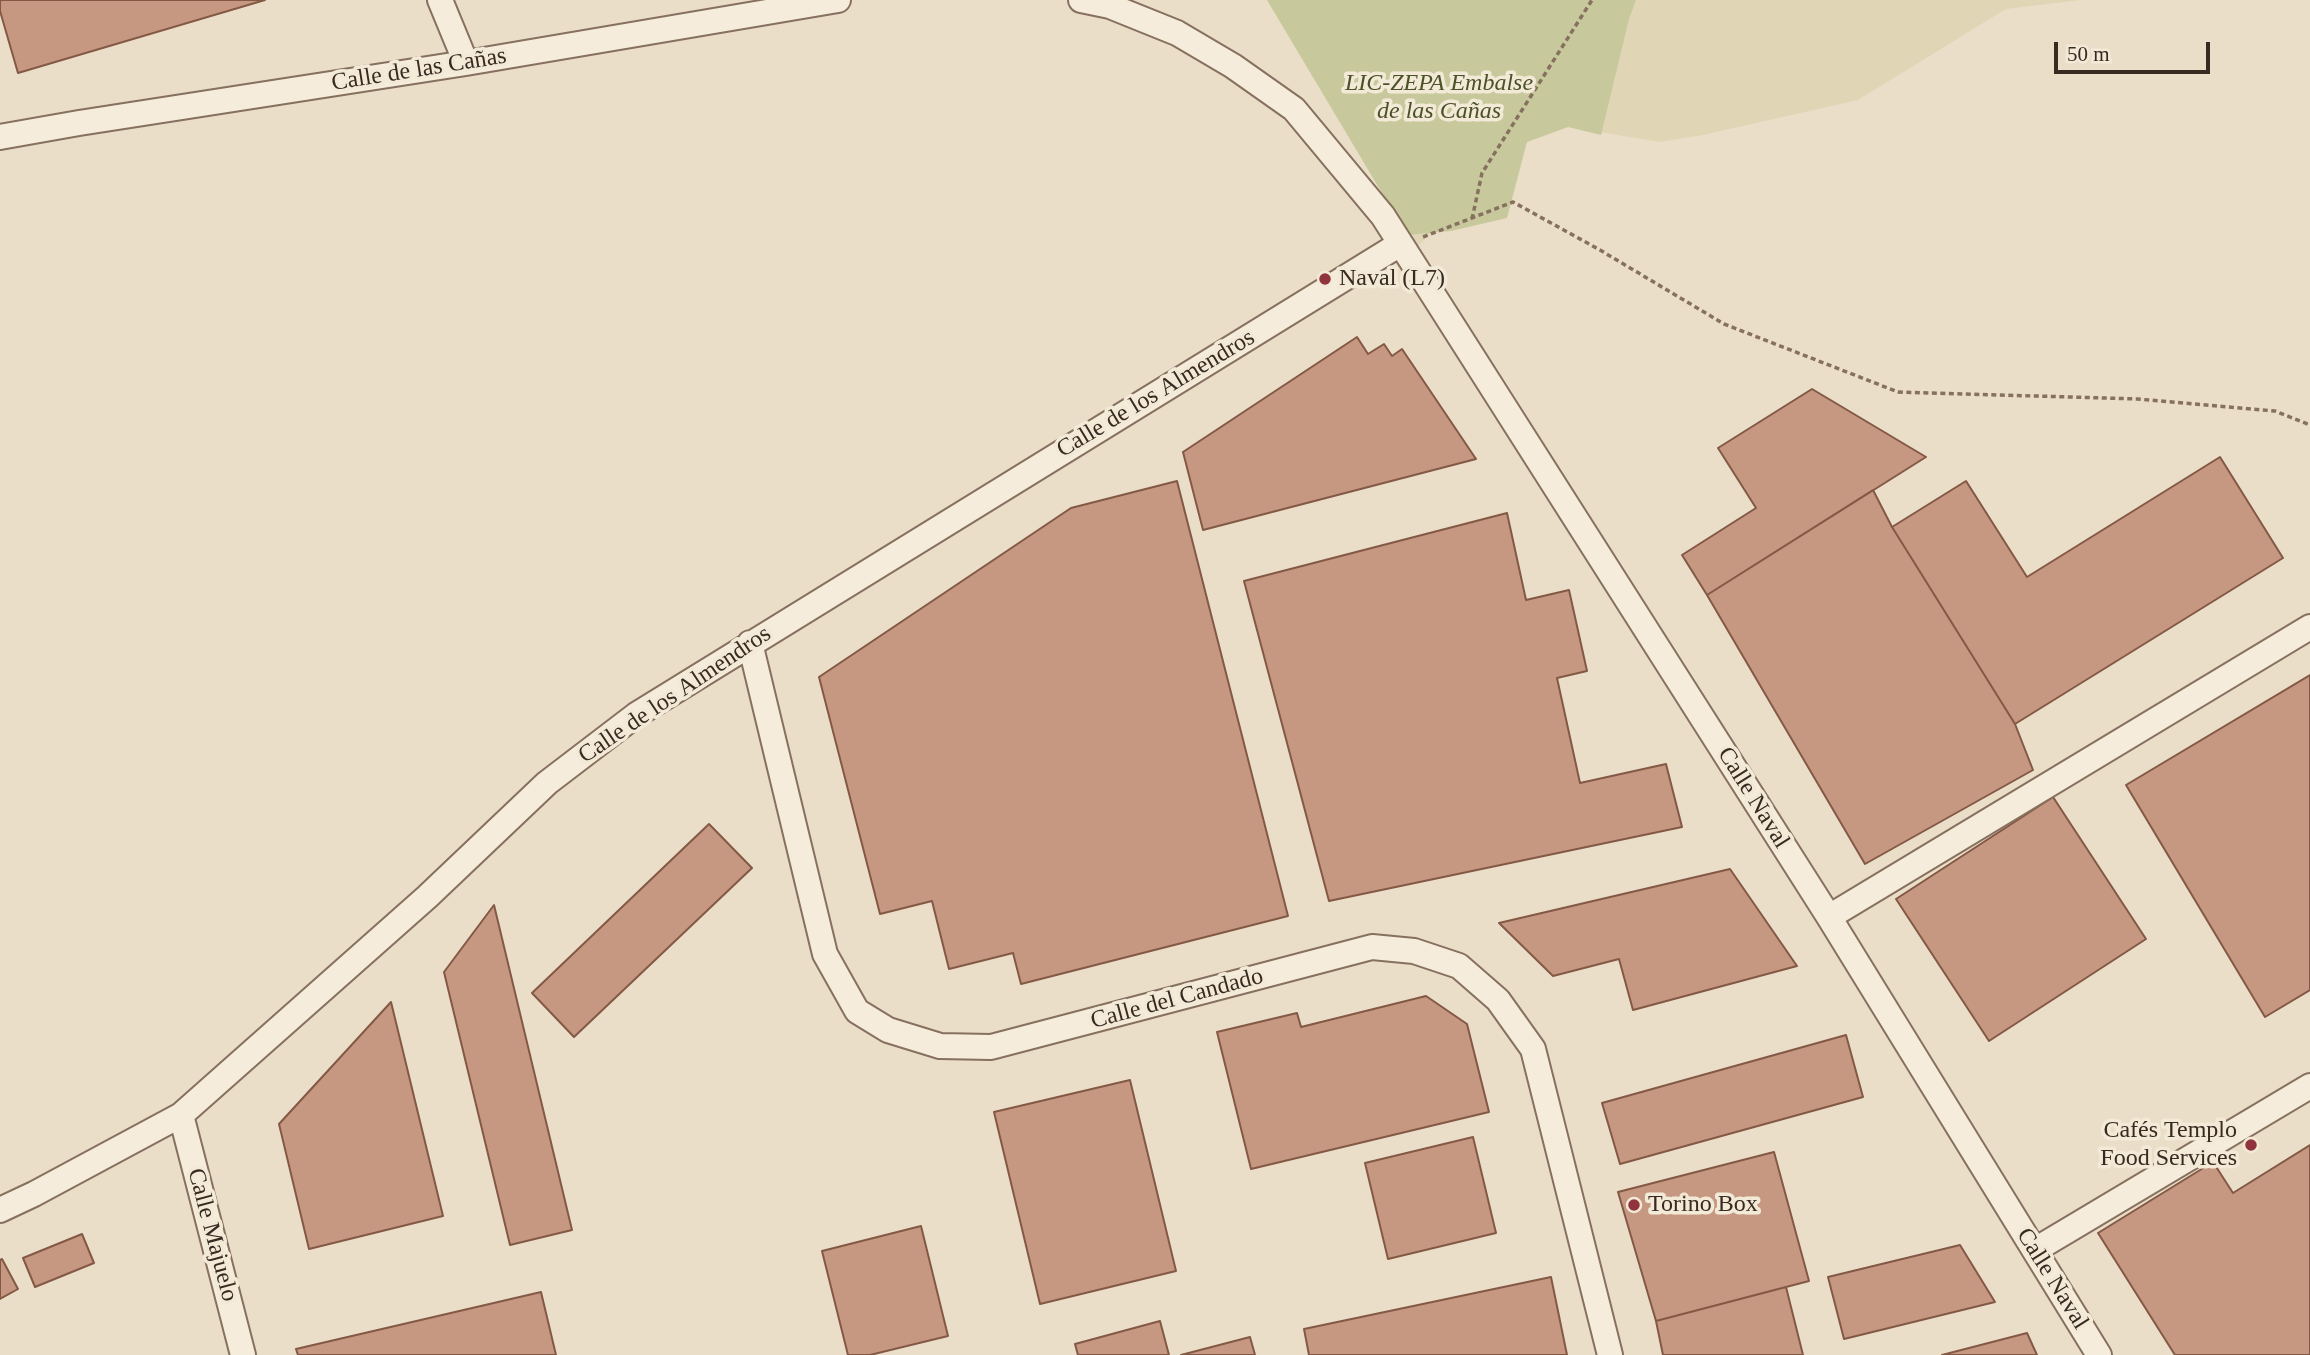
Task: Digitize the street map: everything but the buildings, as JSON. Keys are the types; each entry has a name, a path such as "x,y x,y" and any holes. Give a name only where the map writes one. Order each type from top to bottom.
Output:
{"street":[{"path":"440,0 466,63"},
{"name":"Calle de las Cañas","path":"0,137 466,63 838,0"},
{"path":"1082,0 1110,6 1177,33 1233,66 1294,109 1382,216 1401,244"},
{"name":"Calle de los Almendros","path":"0,1210 181,1115 427,897 547,783 636,715 1401,244"},
{"name":"Calle Naval","path":"1401,244 1829,918 2099,1355"},
{"path":"1829,918 2310,627"},
{"name":"Calle del Candado","path":"750,643 825,954 857,1011 888,1030 940,1046 991,1047 1372,947 1414,951 1459,966 1498,1000 1533,1049 1610,1355"},
{"path":"2035,1250 2310,1086"},
{"name":"Calle Majuelo","path":"181,1115 243,1355"}],"path":[{"path":"1472,219 1482,173 1592,0"},
{"path":"1401,244 1443,231 1513,202 1724,324 1898,392 2137,398 2275,411 2310,425"}],"green space":[{"path":"1267,0 2081,0 2006,9 1858,100 1660,142 1568,127 1527,142 1505,193 1450,214 1418,246 1407,235"},
{"name":"LIC-ZEPA Embalse de las Cañas","path":"1267,0 1636,0 1601,135 1568,127 1527,142 1507,218 1451,231 1407,235"}],"place":[{"name":"Naval (L7)","path":"1325,279"},
{"name":"Cafés Templo Food Services","path":"2251,1145"},
{"name":"Torino Box","path":"1634,1205"}]}
